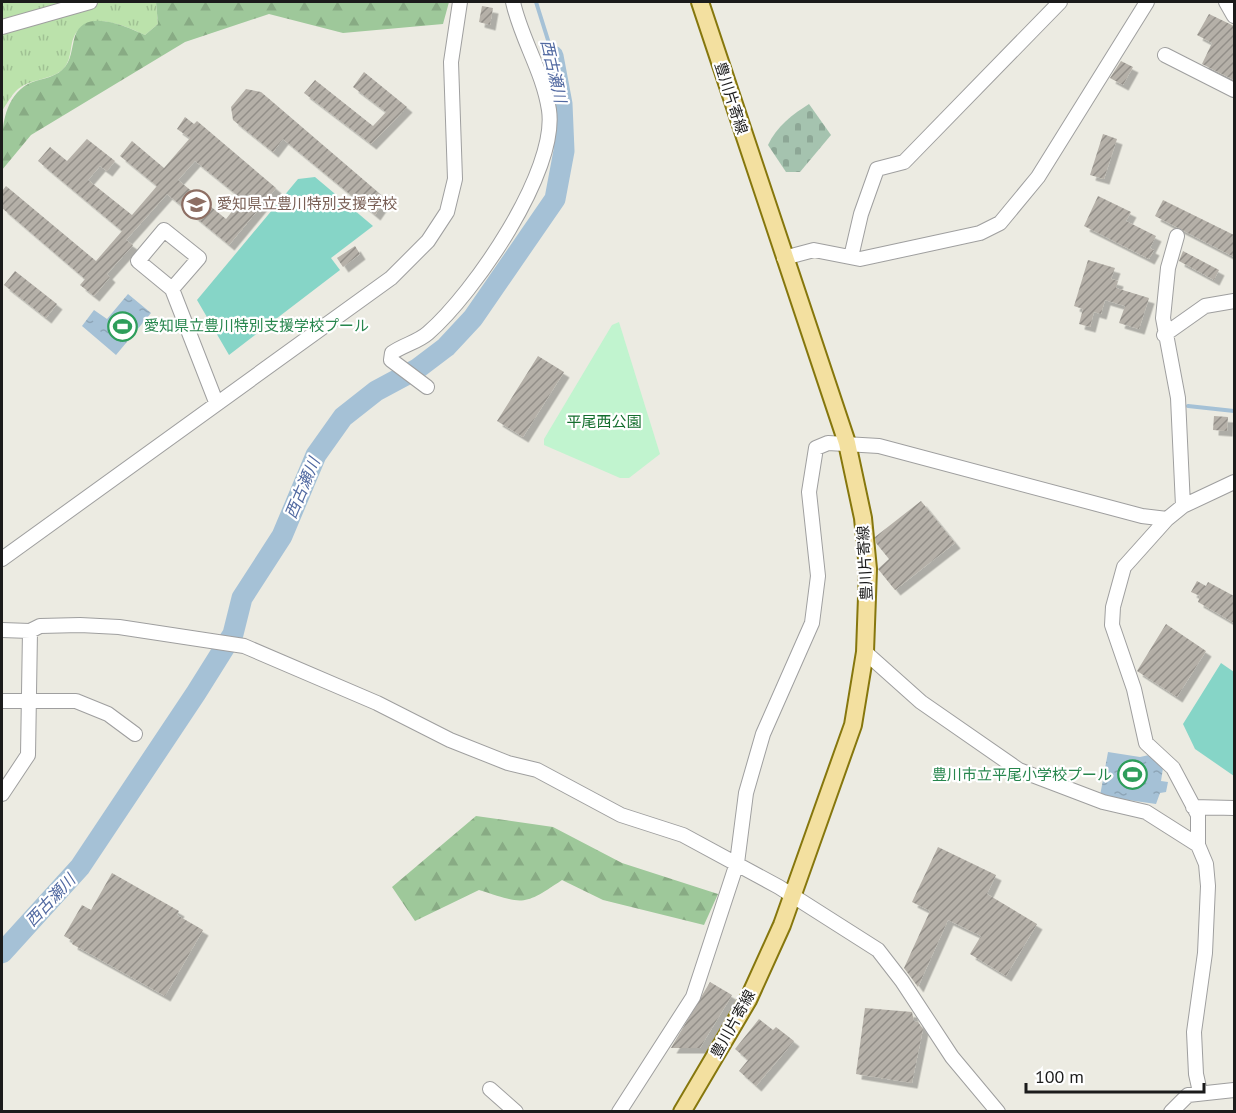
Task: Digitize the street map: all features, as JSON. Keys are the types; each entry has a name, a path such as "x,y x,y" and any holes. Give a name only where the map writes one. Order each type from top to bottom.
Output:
{"main road":[{"name":"豊川片寄線","path":"682,1112 748,1000 793,896 853,725 865,652 868,569 863,518 847,443 700,2"}],"street":[{"path":"2,27 90,2"},
{"path":"2,559 216,402 391,278 428,241 447,212 456,179 451,62 460,2"},
{"path":"427,387 391,360 392,353 427,335 472,284 532,187 550,131 549,110 542,77 513,2"},
{"path":"851,257 861,214 877,169 904,162 1060,2"},
{"path":"784,258 814,250 860,259 980,233 1000,223 1038,177 1147,2"},
{"path":"1226,2 1234,16"},
{"path":"1165,55 1234,90"},
{"path":"172,289 199,258 164,230 138,261 172,289 216,402"},
{"path":"1177,236 1168,267 1162,318 1178,398 1184,506"},
{"path":"1164,335 1205,306 1234,301"},
{"path":"619,1112 693,997 737,863 746,794 763,734 813,623 818,576 809,492 816,447 828,442 879,446 1142,516 1167,519"},
{"path":"1200,1092 1196,1074 1194,1032 1205,953 1208,886 1206,864 1198,845 1198,815 1173,768 1146,743 1134,689 1112,625 1113,607 1124,567 1167,519 1184,506 1233,484"},
{"path":"2,630 30,631 40,626 119,627 244,646 359,695 450,741 508,763 537,770 621,815 683,835 793,896 878,950 902,981 951,1057 998,1112"},
{"path":"2,794 28,755 30,631"},
{"path":"865,652 921,702 1018,770 1103,802 1146,812 1198,845"},
{"path":"2,701 76,701 108,714 135,734"},
{"path":"1193,807 1234,808"},
{"path":"490,1089 516,1112"},
{"path":"1171,1112 1188,1095 1234,1090"}],"green space":[{"path":"2,2 156,2 158,24 145,35 109,22 90,22 82,26 76,33 65,67 51,76 18,89 2,111"},
{"path":"156,2 449,2 443,24 343,33 269,14 185,42 31,135 2,170 4,121 12,100 19,91 28,84 55,75 62,70 69,59 75,36 80,27 88,22 118,24 145,35 158,24"},
{"path":"809,104 831,135 800,172 786,172 768,145 786,122"},
{"name":"平尾西公園","path":"619,322 660,454 629,478 620,478 544,445 544,439 612,325"},
{"path":"476,816 553,827 622,863 718,894 704,925 603,900 562,880 530,899 522,900 505,898 479,890 415,921 392,887"}],"shaded area":[{"path":"315,177 373,226 331,258 340,270 229,355 197,300 298,179"},
{"path":"1221,663 1234,672 1234,776 1195,749 1183,724"}],"water":[{"path":"128,294 151,313 116,355 82,326 94,310 107,319"},
{"name":"豊川市立平尾小学校プール","path":"1108,752 1140,757 1149,755 1163,768 1161,781 1168,782 1166,792 1160,793 1156,804 1100,796"}],"building":[{"path":"482,6 493,8 490,25 479,22"},
{"path":"1209,14 1234,26 1234,80 1202,64 1212,43 1197,35"},
{"path":"1121,61 1133,67 1123,85 1110,78"},
{"path":"364,72 407,107 371,144 304,93 315,80 373,126 386,112 353,87"},
{"path":"246,89 261,92 386,199 375,215 283,139 273,152 233,120 231,107"},
{"path":"185,117 194,124 197,121 276,188 229,245 167,194 126,240 133,245 107,274 110,277 94,296 80,285 85,279 2,208 2,191 6,186 96,261 122,231 38,161 50,147 67,161 87,139 115,161 107,171 100,166 88,180 132,215 157,186 120,156 132,141 164,168 190,138 177,129","holes":["195,161 242,199 226,219 178,180"]},
{"path":"1103,134 1117,139 1104,179 1090,175"},
{"path":"1098,196 1131,212 1126,221 1156,236 1150,248 1154,250 1149,259 1084,226"},
{"path":"1163,200 1234,235 1234,257 1155,216"},
{"path":"355,246 360,254 343,267 337,258"},
{"path":"1183,251 1219,270 1214,280 1179,261"},
{"path":"1088,260 1115,268 1111,279 1118,281 1116,288 1149,298 1139,329 1119,323 1125,306 1105,300 1101,314 1094,312 1090,327 1079,324 1083,309 1074,306"},
{"path":"15,271 57,304 46,318 4,285"},
{"path":"538,356 564,372 523,437 497,421"},
{"path":"1214,416 1228,417 1227,431 1213,430"},
{"path":"921,501 955,543 895,590 878,569 889,559 876,543 875,537"},
{"path":"1197,581 1206,586 1208,582 1234,596 1234,623 1198,602 1200,596 1191,592"},
{"path":"1166,624 1206,651 1177,697 1137,671"},
{"path":"938,847 996,875 987,894 1037,924 1006,976 970,954 981,936 948,920 918,987 904,968 930,911 912,902"},
{"path":"112,873 179,911 177,915 203,930 165,996 72,944 73,941 64,936 82,905 91,910"},
{"path":"710,982 732,995 700,1048 671,1048"},
{"path":"865,1008 912,1012 914,1021 918,1022 923,1029 912,1083 856,1074"},
{"path":"759,1019 773,1030 776,1027 794,1041 756,1086 739,1071 748,1060 735,1049"}],"waterway":[{"name":"西古瀬川","path":"536,2 553,56"},
{"name":"西古瀬川","path":"2,953 80,867 196,693 233,634 242,598 282,536 316,455 343,417 376,391 417,369 446,347 473,318 555,199 564,151 562,104 553,56"},
{"path":"1188,406 1234,411"}],"place":[{"name":"愛知県立豊川特別支援学校","path":"196,204"},
{"name":"愛知県立豊川特別支援学校プール","path":"123,326"},
{"name":"豊川市立平尾小学校プール","path":"1133,775"}]}
